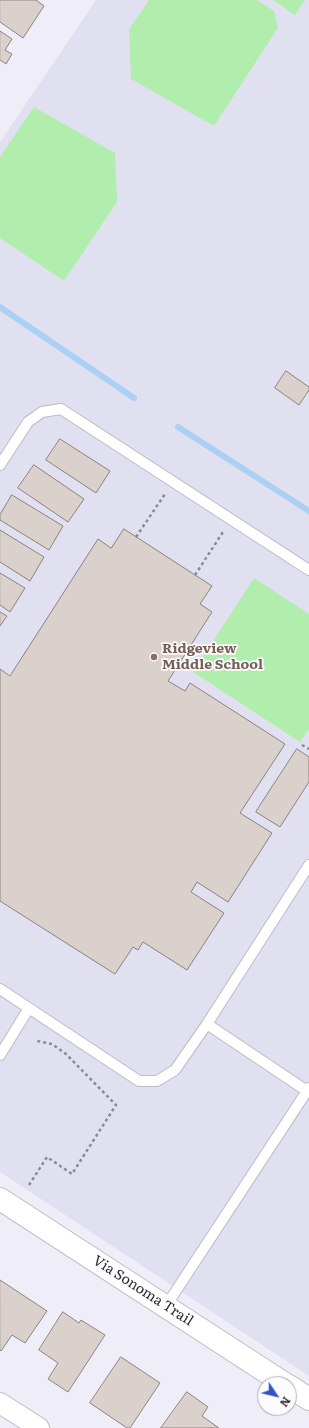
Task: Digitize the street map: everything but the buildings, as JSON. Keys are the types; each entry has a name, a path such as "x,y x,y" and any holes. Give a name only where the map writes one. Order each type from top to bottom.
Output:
{"street":[{"name":"Via Sonoma Trail","path":"0,1199 273,1376"},
{"path":"297,1391 309,1399"},
{"path":"0,1403 39,1428"}],"lane":[{"path":"0,465 28,422 42,412 61,409 309,570"},
{"path":"0,989 139,1081 157,1081 175,1070 207,1024 309,865"},
{"path":"0,1055 29,1008"},
{"path":"166,1306 308,1089 207,1024"}],"path":[{"path":"136,536 173,482"},
{"path":"195,575 231,520"},
{"path":"302,745 309,749"},
{"path":"29,1185 47,1157 72,1174 116,1105 66,1054 52,1044 37,1041"}],"shaded area":[{"name":"Ridgeview Middle School","path":"96,0 309,0 309,1376 0,1172 0,142"}],"green space":[{"path":"149,0 257,0 274,11 278,28 214,126 131,79 129,29"},
{"path":"273,0 305,0 295,15"},
{"path":"34,107 115,153 117,202 64,281 0,238 0,157"},
{"path":"254,578 309,614 309,729 300,742 193,672"}],"waterway":[{"path":"0,307 134,398"},
{"path":"178,427 309,511"}],"place":[{"name":"Ridgeview Middle School","path":"154,657"}]}
